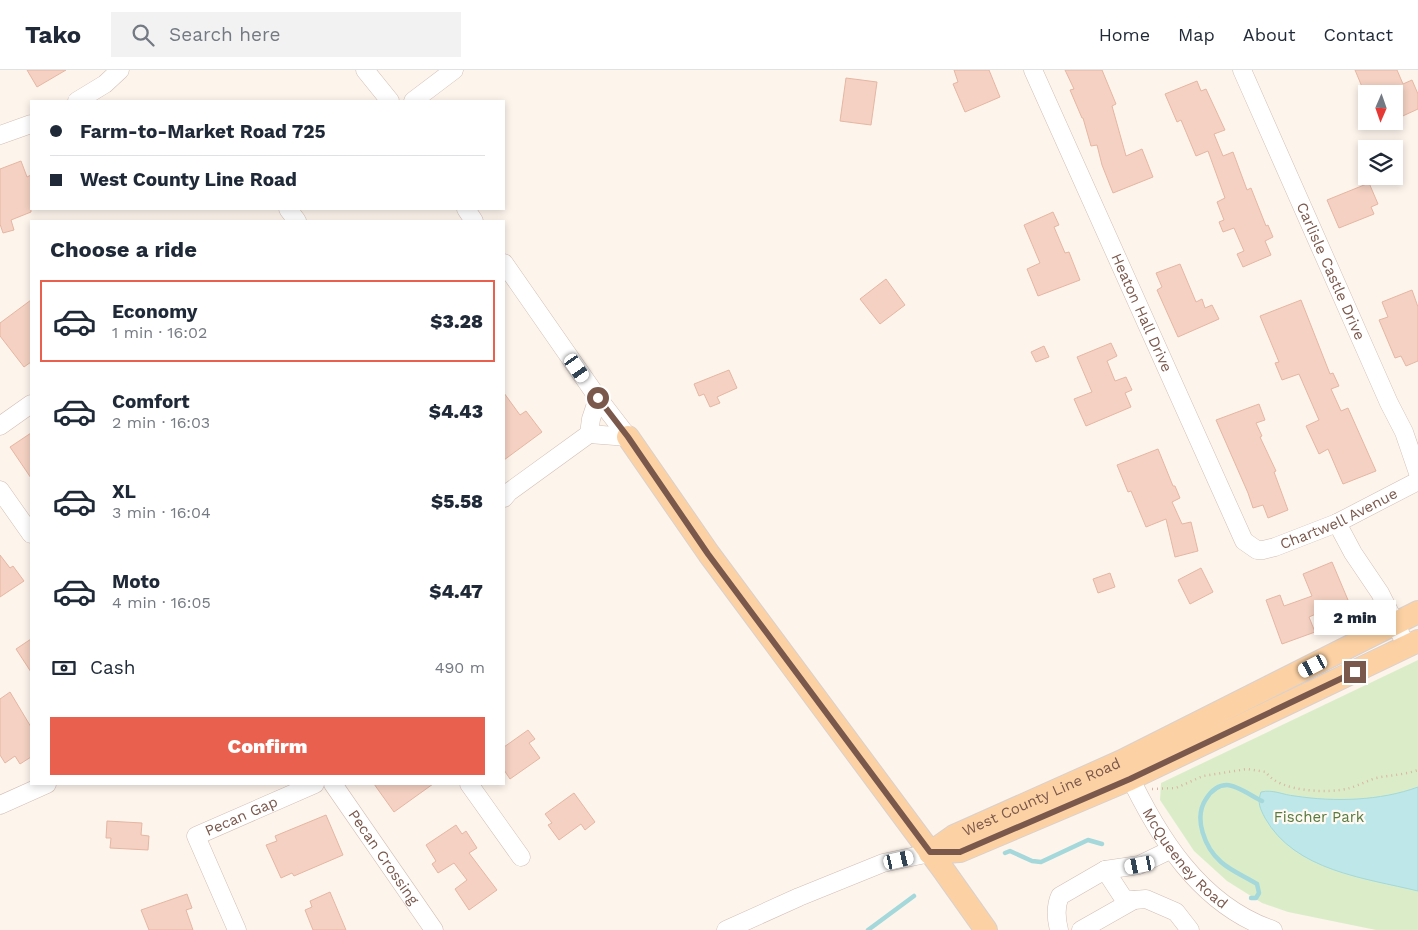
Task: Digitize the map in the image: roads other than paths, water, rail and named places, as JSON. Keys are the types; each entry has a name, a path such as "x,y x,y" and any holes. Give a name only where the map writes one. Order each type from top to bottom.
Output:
{"main road":[{"path":"628,437 708,554 986,930"},
{"name":"West County Line Road","path":"1126,770 1213,717 1418,612"},
{"name":"West County Line Road","path":"930,852 960,852 1126,770 1412,644"}],"street":[{"path":"79,100 105,84 120,70"},
{"path":"365,70 389,100"},
{"path":"414,100 454,70"},
{"name":"Heaton Hall Drive","path":"1033,70 1244,542 1257,550"},
{"name":"Carlisle Castle Drive","path":"1242,70 1389,403 1404,432 1418,473"},
{"path":"0,135 30,124"},
{"path":"505,264 598,398 628,437"},
{"path":"588,434 598,398"},
{"path":"0,426 30,405"},
{"path":"505,497 588,434 628,437"},
{"name":"Chartwell Avenue","path":"1257,550 1275,548 1337,523 1418,481"},
{"path":"0,490 30,533"},
{"path":"1337,523 1396,623 1412,644"},
{"name":"McQueeney Road","path":"1126,770 1143,805 1170,850 1208,891 1239,914 1266,929"},
{"path":"0,805 45,785"},
{"name":"Pecan Gap","path":"237,930 196,836 313,785"},
{"name":"Pecan Crossing","path":"334,785 434,930"},
{"path":"470,785 521,858"},
{"path":"1059,930 1056,919 1056,904 1060,896 1104,870 1140,865 1170,850"},
{"path":"726,930 799,897 884,863 930,852"},
{"path":"1104,870 1124,899 1146,898 1176,912 1190,930"},
{"path":"1081,930 1134,900"}],"water":[{"path":"1418,787 1418,891 1354,876 1313,861 1294,850 1278,836 1265,818 1259,802 1261,792 1265,791 1310,798 1357,799 1373,798"}],"waterway":[{"path":"1251,898 1256,898 1259,893 1257,884 1229,868 1215,856 1206,841 1201,824 1201,815 1202,807 1208,796 1215,789 1223,785 1235,787 1262,801"},
{"path":"1005,853 1010,851 1032,861 1041,862 1088,840 1102,844"},
{"path":"868,930 914,896"}],"park label":[{"name":"Fischer Park","path":"1319,817"}]}
